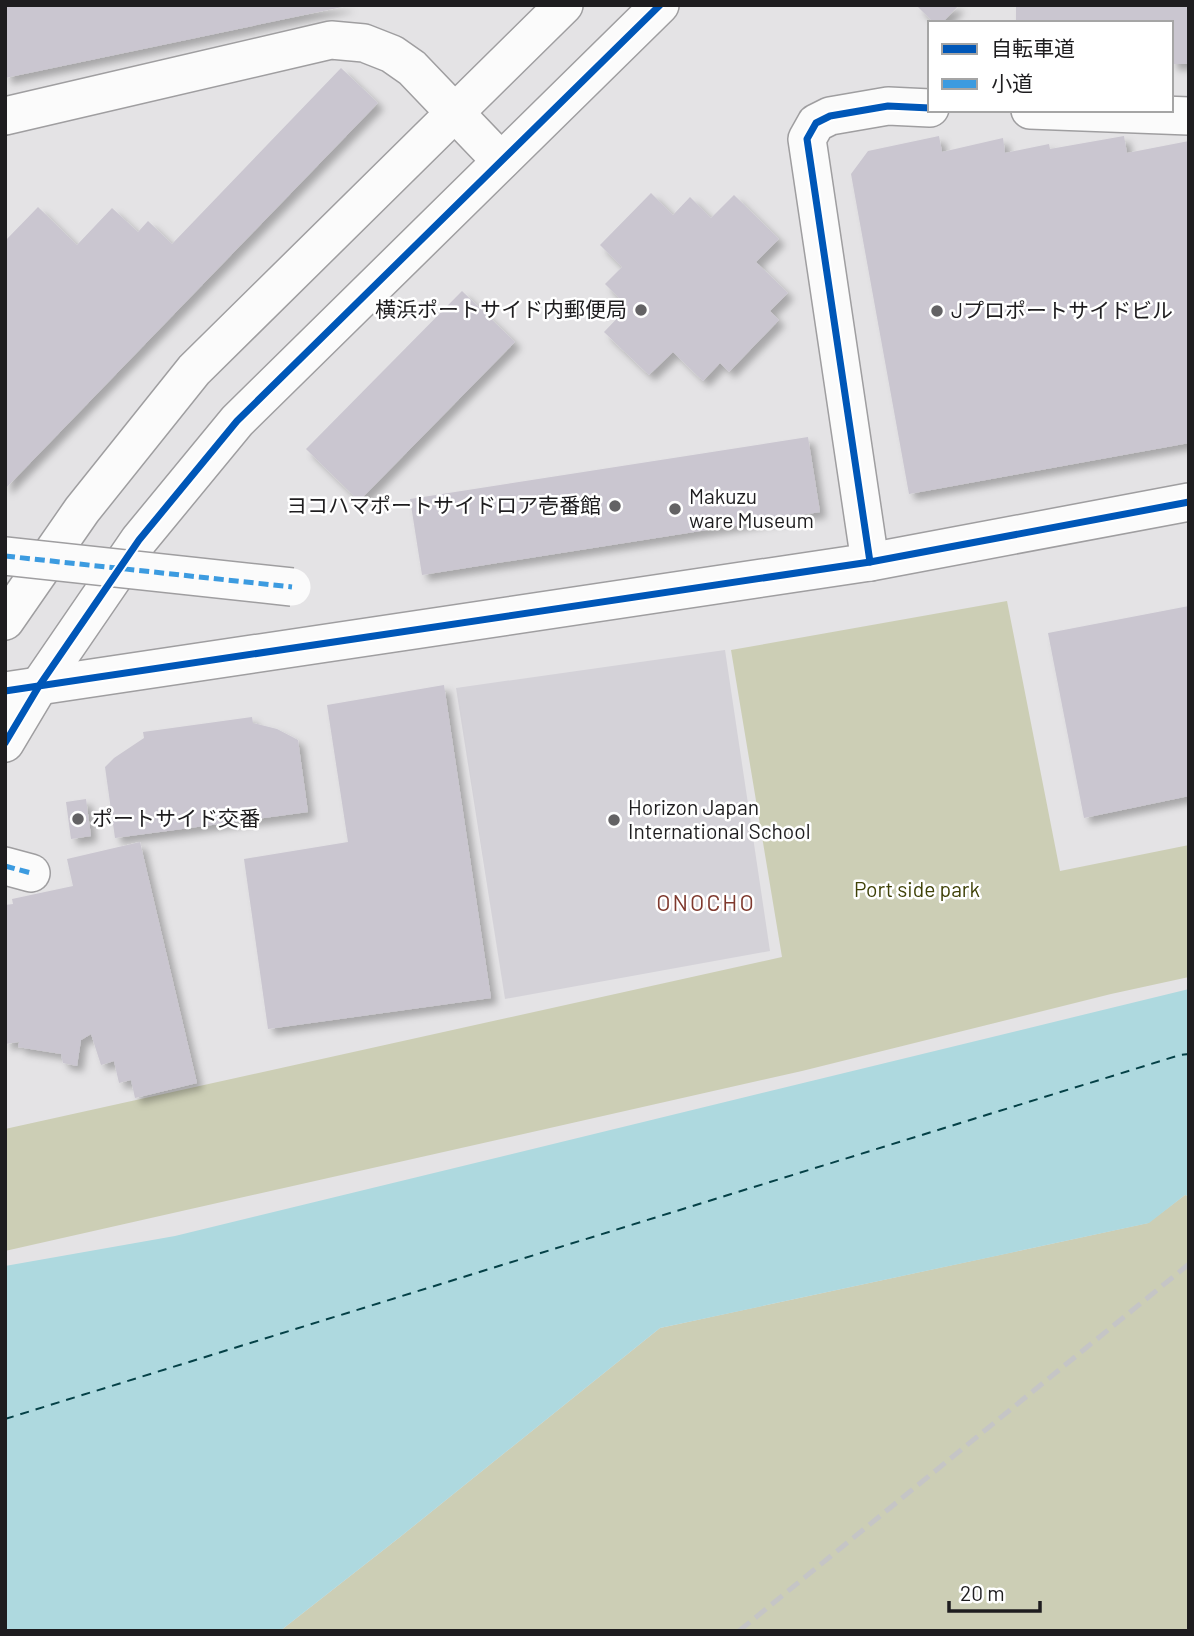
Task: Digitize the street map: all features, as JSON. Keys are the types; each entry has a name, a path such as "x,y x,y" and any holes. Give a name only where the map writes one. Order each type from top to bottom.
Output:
{"street":[{"path":"5,621 82,510 194,370 564,5"},
{"path":"5,743 22,688 237,421 660,5"},
{"path":"5,116 331,40 364,43 392,54 412,68 501,161"},
{"path":"870,562 807,139 816,123 830,116 888,106 928,108"},
{"path":"1083,112 1189,116"},
{"path":"22,688 870,562 1189,502"},
{"path":"5,556 292,587"}],"shaded area":[{"name":"Horizon Japan International School","path":"725,650 770,951 505,999 456,688"}],"green space":[{"name":"Port side park","path":"1007,601 1060,871 1189,845 1189,977 802,1071 5,1251 5,1129 782,957 731,650"},
{"path":"1185,1195 1189,1196 1189,1631 280,1631 660,1328 1148,1223"}],"water":[{"path":"1189,989 1189,1196 1185,1195 1149,1223 660,1328 280,1631 5,1631 5,1266 175,1236"}],"building":[{"path":"5,5 347,5 347,6 5,78"},
{"path":"916,5 959,5 944,21 932,21"},
{"path":"1016,5 1189,5 1189,64 1173,64 1173,21 1016,21"},
{"path":"341,68 378,103 5,489 5,241 38,207 77,245 112,208 138,232 148,221 172,244"},
{"path":"939,136 942,152 1003,138 1005,153 1049,144 1050,149 1124,136 1127,153 1189,141 1189,443 909,494 851,174 868,151"},
{"path":"651,193 673,215 690,197 711,218 734,195 779,239 756,262 788,293 770,311 779,320 729,372 720,363 703,381 673,352 649,375 604,332 628,307 605,284 622,267 600,245"},
{"path":"462,291 515,342 359,501 306,449"},
{"name":"ヨコハマポートサイドロア壱番館","path":"808,437 820,512 422,575 410,499"},
{"path":"1189,606 1189,796 1084,818 1048,633"},
{"path":"444,685 491,998 268,1029 244,859 348,842 327,705"},
{"path":"252,717 253,723 277,729 298,740 308,812 115,838 105,767 144,738 143,732"},
{"name":"ポートサイド交番","path":"86,799 91,836 71,839 66,802"},
{"path":"140,842 197,1083 135,1098 131,1080 119,1083 114,1061 101,1065 91,1034 81,1040 77,1066 63,1063 61,1054 18,1047 19,1042 5,1044 5,905 13,904 12,899 73,886 67,859"}],"ferry route":[{"path":"5,1419 1189,1054"}],"railway":[{"path":"739,1631 1189,1264"}],"marked path":[{"path":"5,556 292,587"},
{"path":"5,866 31,873"}],"cycle path":[{"path":"5,743 39,686 139,540 237,421 660,5"},
{"path":"870,562 807,139 816,123 830,116 888,106 928,108"},
{"path":"5,691 870,562 1189,502"}],"place":[{"name":"横浜ポートサイド内郵便局","path":"641,310"},
{"name":"Jプロポートサイドビル","path":"937,311"},
{"name":"ヨコハマポートサイドロア壱番館","path":"615,506"},
{"name":"Makuzu ware Museum","path":"675,509"},
{"name":"ポートサイド交番","path":"78,819"},
{"name":"Horizon Japan International School","path":"614,820"}],"district":[{"name":"ONOCHO","path":"706,903"}]}
